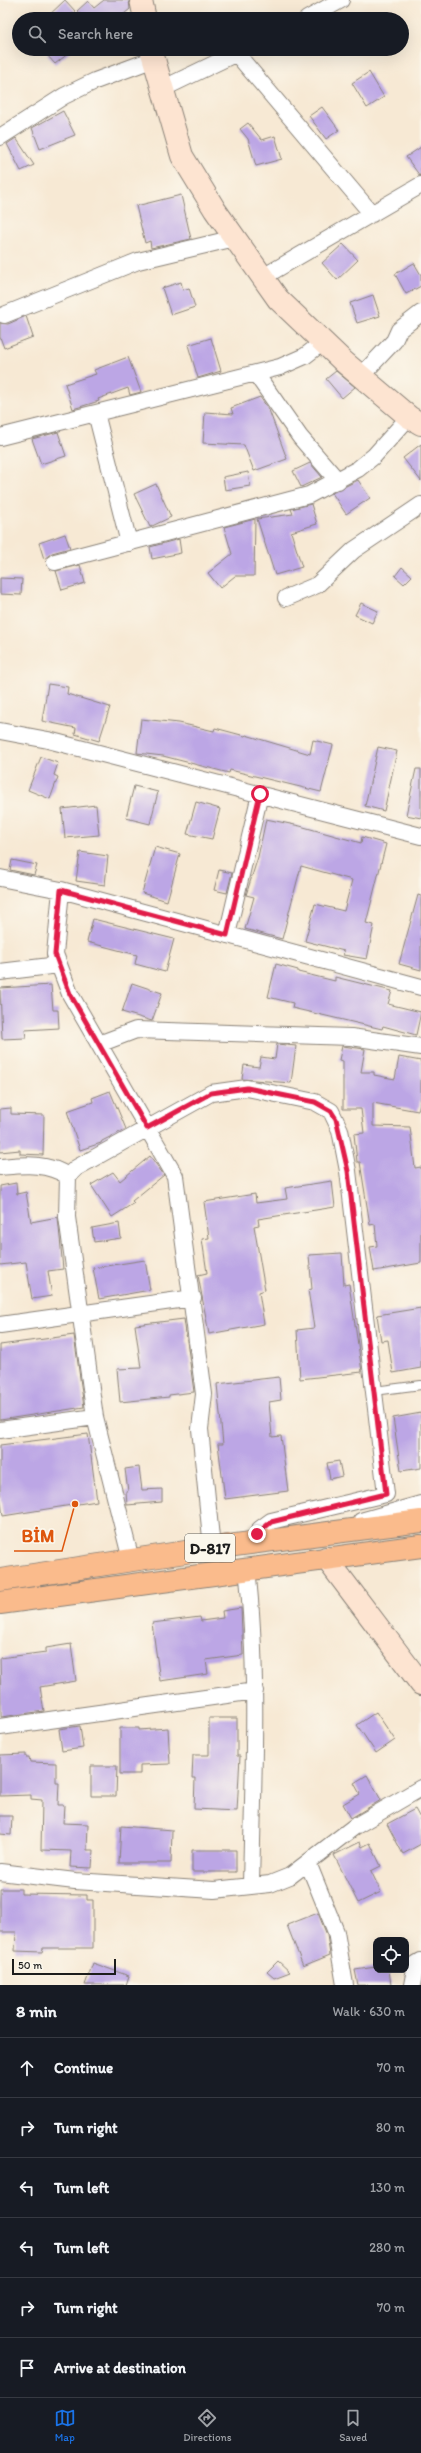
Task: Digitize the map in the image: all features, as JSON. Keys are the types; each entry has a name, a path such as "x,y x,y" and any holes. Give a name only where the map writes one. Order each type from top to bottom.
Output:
{"highway":[{"name":"D-817","path":"0,1580 212,1548 421,1521"},
{"name":"D-817","path":"0,1603 421,1546"}],"street":[{"path":"141,0 144,12"},
{"path":"320,12 341,0"},
{"path":"0,137 64,96 149,56"},
{"path":"55,562 309,495 338,481 374,456 415,421 361,376 278,299 235,238 182,156 154,56"},
{"path":"162,89 231,56"},
{"path":"245,56 372,214"},
{"path":"263,277 421,185"},
{"path":"4,315 138,261 235,238"},
{"path":"361,376 394,341 399,330 421,313"},
{"path":"0,437 96,412 256,374 294,362 323,342"},
{"path":"256,374 300,437 338,481"},
{"path":"96,412 129,543"},
{"path":"286,598 317,585 354,550 421,505"},
{"path":"0,731 48,740 421,836"},
{"path":"227,935 260,794"},
{"path":"0,878 61,890 421,988"},
{"path":"61,890 55,954 70,994 175,1176 193,1298 204,1394 200,1429 212,1548"},
{"path":"0,972 59,964"},
{"path":"99,1044 136,1030 350,1037 421,1047"},
{"path":"132,1560 95,1417 67,1217 68,1176 76,1168 211,1093 247,1088 315,1102 331,1111 340,1130 348,1171 386,1494 271,1522 260,1529 255,1542"},
{"path":"0,1167 39,1164 59,1170 68,1176"},
{"path":"0,1325 193,1298"},
{"path":"0,1430 95,1417"},
{"path":"321,1533 421,1504"},
{"path":"326,1558 419,1678"},
{"path":"247,1569 252,1614 255,1692 251,1886"},
{"path":"0,1727 255,1692"},
{"path":"0,1872 75,1881 214,1890 278,1882 308,1863 354,1827 421,1788"},
{"path":"308,1863 336,1932 345,1985"},
{"path":"412,1985 416,1964 421,1961"}],"lane":[{"path":"374,1391 421,1385"}],"building":[{"path":"65,0 75,11 74,12 52,12"},
{"path":"104,0 129,0 130,9 126,12 77,11 88,1 94,8"},
{"path":"48,56 65,56 55,64"},
{"path":"369,72 384,97 367,108 352,83"},
{"path":"322,107 339,130 326,139 309,116"},
{"path":"63,111 75,135 40,149 32,128"},
{"path":"248,123 262,140 275,136 282,159 256,166 248,139 240,129"},
{"path":"16,138 34,165 21,171 7,144"},
{"path":"421,147 421,176 420,176 406,157"},
{"path":"181,195 191,239 151,248 150,241 145,243 136,206"},
{"path":"343,244 358,260 337,280 322,263"},
{"path":"414,263 421,275 421,286 406,294 395,274"},
{"path":"181,282 183,290 189,288 195,307 171,315 162,288"},
{"path":"373,295 380,316 357,323 350,303"},
{"path":"26,316 33,337 4,348 0,337 0,323 8,324"},
{"path":"211,338 221,371 198,378 188,345"},
{"path":"128,357 141,392 130,395 128,388 98,399 99,401 73,409 65,384 96,374 94,370"},
{"path":"336,371 355,387 342,398 326,379"},
{"path":"260,397 269,410 287,459 254,471 244,445 203,443 205,412 233,414 231,408"},
{"path":"58,432 66,456 41,464 32,439"},
{"path":"421,444 421,481 403,458"},
{"path":"310,463 322,477 301,487 293,471"},
{"path":"248,472 250,486 225,490 223,477"},
{"path":"358,480 370,498 346,514 332,493"},
{"path":"156,484 171,517 150,527 134,494"},
{"path":"311,504 317,524 291,532 302,567 275,575 257,519 293,514 291,509"},
{"path":"255,519 254,576 235,576 220,588 208,573 232,554 224,527"},
{"path":"65,534 70,548 52,553 44,559 39,543"},
{"path":"179,539 181,553 152,559 150,547"},
{"path":"80,565 85,583 62,590 56,571"},
{"path":"402,567 412,576 404,584 395,576"},
{"path":"0,578 22,579 21,595 0,594"},
{"path":"361,603 378,611 372,623 355,615"},
{"path":"48,684 68,687 67,694 110,707 99,741 75,734 76,728 42,721"},
{"path":"141,719 179,723 214,731 215,728 246,735 310,754 313,740 333,745 321,792 230,770 229,773 163,756 137,753"},
{"path":"378,747 397,751 384,811 365,806"},
{"path":"41,757 58,763 54,775 58,777 50,799 28,790"},
{"path":"416,769 421,769 421,818 406,815"},
{"path":"134,786 158,792 150,824 126,818"},
{"path":"196,802 220,809 212,839 187,834"},
{"path":"96,805 99,835 65,838 62,809"},
{"path":"266,819 300,826 361,843 362,837 386,844 366,923 374,925 367,959 343,955 344,951 305,941 315,904 344,911 352,880 301,866 282,939 245,929 254,897 246,895 258,857"},
{"path":"155,847 180,854 167,901 142,893"},
{"path":"80,852 108,856 105,885 76,881"},
{"path":"12,860 37,865 34,875 10,870"},
{"path":"219,870 232,873 227,893 214,890"},
{"path":"418,895 421,896 421,970 399,964"},
{"path":"93,919 174,939 165,972 135,964 137,955 87,942"},
{"path":"276,964 298,970 298,972 335,981 335,977 392,991 388,1004 421,1012 416,1035 383,1026 382,1029 292,1008 293,1003 268,997"},
{"path":"132,983 162,993 152,1021 122,1012"},
{"path":"51,985 53,1010 58,1010 59,1028 25,1030 26,1038 2,1039 0,988"},
{"path":"277,1044 296,1046 291,1083 242,1079 244,1065 259,1067 261,1057 275,1059"},
{"path":"342,1046 365,1049 361,1072 374,1072 374,1075 395,1079 399,1057 421,1061 421,1097 418,1111 373,1103 373,1126 410,1127 415,1168 421,1167 421,1263 374,1271 370,1247 377,1246 375,1224 370,1225 360,1162 357,1162 354,1134 364,1133 361,1109 343,1109 343,1061 339,1060"},
{"path":"110,1091 126,1129 102,1141 101,1143 80,1150 67,1111 93,1102 92,1098"},
{"path":"11,1108 11,1114 44,1115 43,1155 20,1154 20,1150 0,1152 0,1109"},
{"path":"150,1156 164,1175 132,1201 134,1203 112,1217 91,1185 113,1172 120,1181"},
{"path":"332,1181 335,1207 258,1219 259,1225 254,1226 265,1290 259,1292 264,1324 209,1334 198,1275 207,1273 202,1239 209,1238 204,1202 255,1194 256,1203 287,1199 285,1188"},
{"path":"16,1183 17,1194 26,1192 31,1222 58,1217 63,1269 48,1271 52,1296 32,1299 26,1262 0,1265 0,1186"},
{"path":"119,1223 121,1238 94,1242 92,1228"},
{"path":"342,1253 344,1285 349,1284 362,1372 300,1379 297,1330 314,1328 308,1290 312,1289 309,1255"},
{"path":"145,1260 150,1290 99,1299 93,1268"},
{"path":"421,1308 421,1368 393,1373 388,1340 381,1341 377,1315"},
{"path":"184,1319 194,1392 169,1395 169,1397 120,1402 117,1369 141,1368 135,1325"},
{"path":"74,1335 84,1407 0,1420 0,1345"},
{"path":"279,1377 281,1400 269,1402 272,1437 281,1436 288,1491 225,1499 218,1444 223,1444 217,1384"},
{"path":"421,1413 421,1468 401,1471 393,1418"},
{"path":"88,1434 97,1501 3,1516 0,1494 0,1445"},
{"path":"339,1461 342,1476 330,1479 327,1463"},
{"path":"139,1467 142,1490 162,1489 162,1502 127,1505 126,1491 128,1491 125,1469"},
{"path":"241,1608 243,1655 206,1660 208,1674 160,1681 152,1623 200,1617 201,1621 223,1618 222,1611"},
{"path":"71,1644 76,1681 40,1687 44,1711 1,1717 0,1658 46,1652 46,1648"},
{"path":"376,1712 395,1740 376,1753 357,1725"},
{"path":"209,1718 237,1718 237,1756 240,1756 237,1811 194,1809 195,1778 192,1778 193,1755 209,1755"},
{"path":"80,1726 83,1748 62,1751 59,1729"},
{"path":"120,1728 139,1728 139,1730 168,1728 170,1764 140,1765 140,1774 120,1774"},
{"path":"26,1754 26,1757 29,1757 30,1762 56,1763 56,1783 59,1783 58,1805 64,1805 63,1823 88,1824 87,1850 93,1850 92,1868 70,1867 71,1851 41,1850 42,1800 31,1799 31,1795 0,1796 0,1755"},
{"path":"91,1766 117,1766 116,1796 91,1796"},
{"path":"367,1775 381,1800 351,1818 343,1804 360,1794 354,1783"},
{"path":"415,1809 421,1820 421,1844 403,1854 387,1824"},
{"path":"0,1816 12,1816 11,1835 0,1834"},
{"path":"121,1826 172,1830 171,1863 119,1863"},
{"path":"360,1842 362,1847 370,1843 381,1866 371,1871 381,1892 358,1903 334,1855"},
{"path":"192,1850 236,1850 236,1872 192,1872"},
{"path":"0,1889 21,1889 21,1894 87,1895 87,1900 93,1900 93,1948 43,1948 42,1952 15,1951 16,1932 0,1932"},
{"path":"318,1913 327,1935 330,1955 303,1966 287,1925"},
{"path":"278,1961 290,1972 274,1978 267,1972"},
{"path":"93,1963 129,1976 126,1985 85,1985"},
{"path":"373,1967 373,1973 389,1973 391,1985 358,1985 355,1970"}],"place":[{"name":"BİM","path":"75,1504"}],"route":[{"path":"257,1534 260,1529 271,1522 386,1494 348,1171 340,1130 331,1111 324,1105 247,1088 211,1093 147,1128 70,994 55,954 61,890 227,935 260,794"}]}
